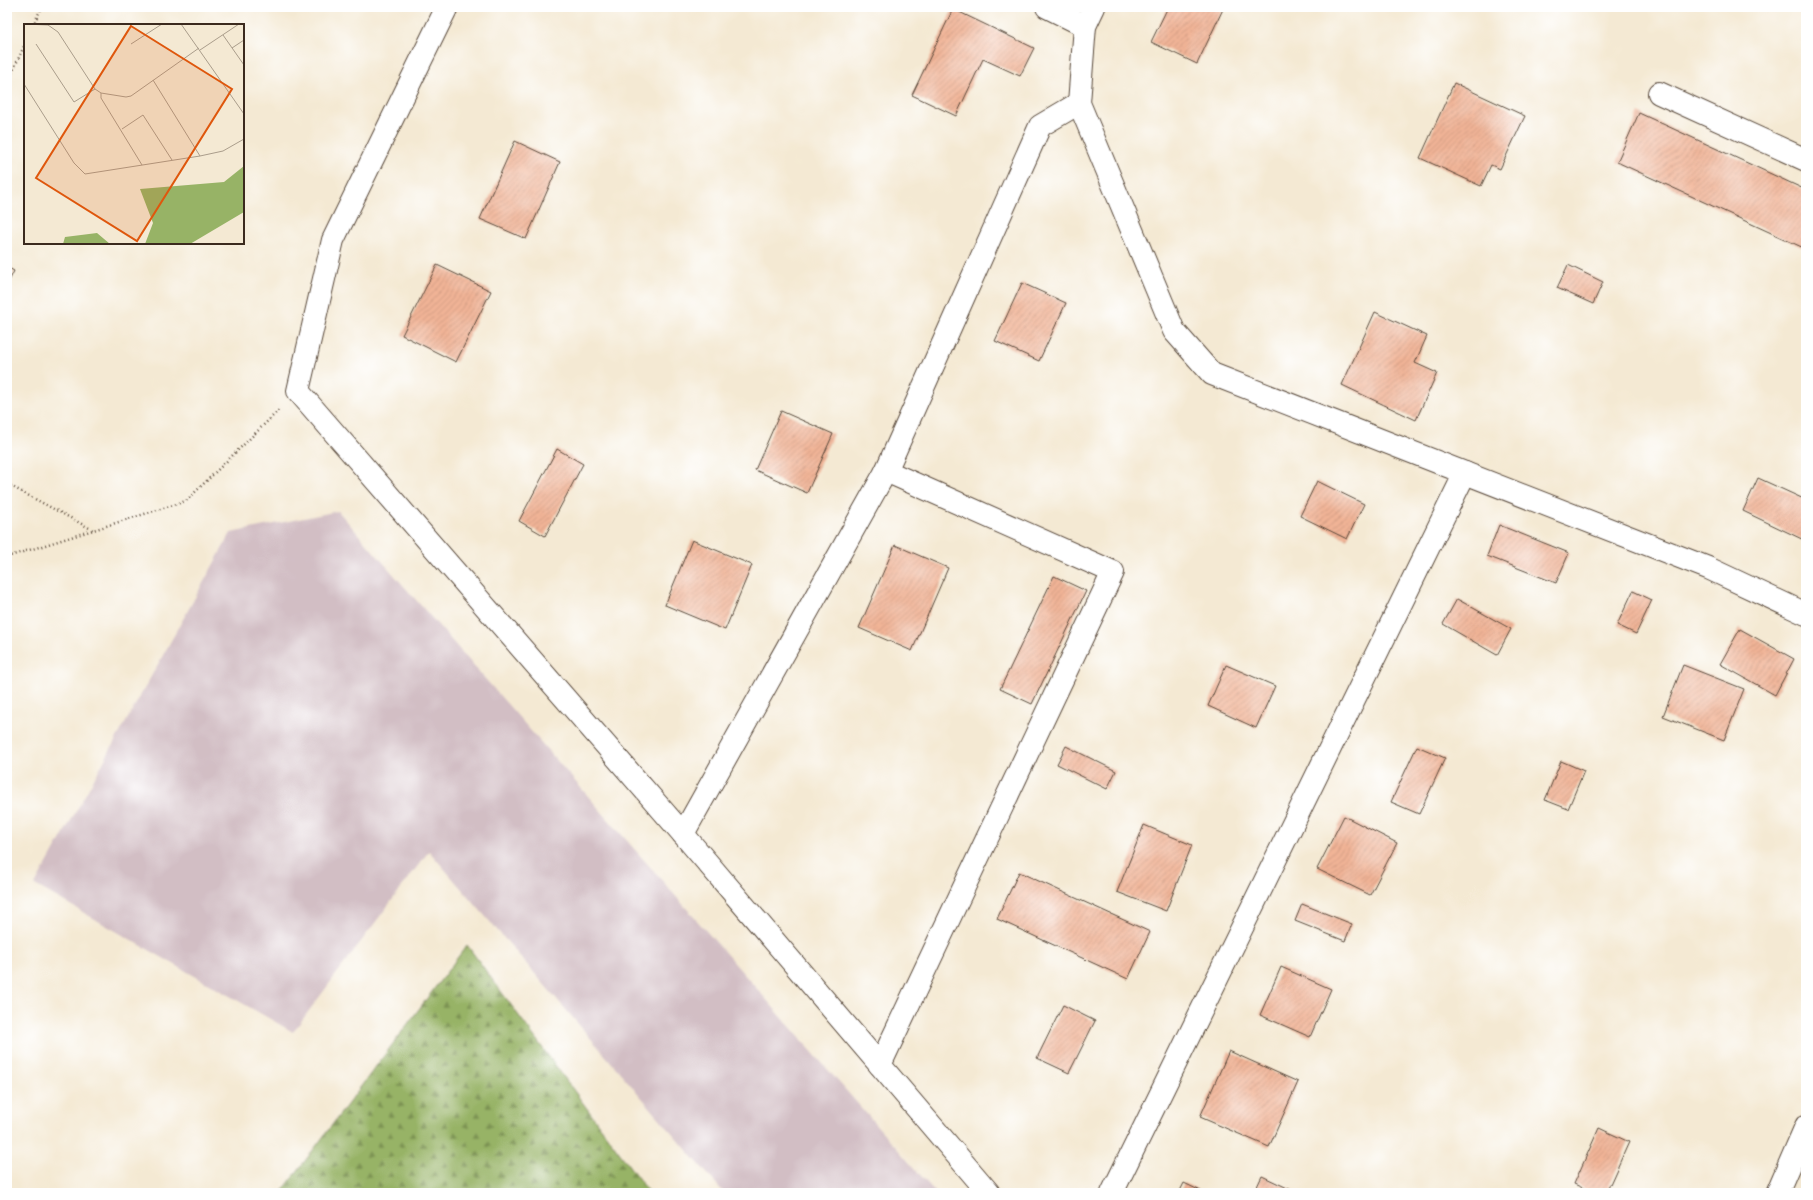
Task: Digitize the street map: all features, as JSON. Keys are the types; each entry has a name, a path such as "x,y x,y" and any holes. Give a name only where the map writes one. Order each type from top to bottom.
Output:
{"street":[{"path":"447,7 334,240 298,391 683,834 989,1193"},
{"path":"1047,7 1085,26"},
{"path":"1094,7 1085,26 1080,103 1174,331 1212,374 1708,568 1806,614"},
{"path":"1659,94 1806,160"},
{"path":"683,834 886,471 1040,126 1080,103"},
{"path":"880,1065 1113,572 886,471"},
{"path":"1112,1193 1465,473"},
{"path":"1777,1193 1806,1126"}],"path":[{"path":"34,24 42,7"},
{"path":"7,84 24,46"},
{"path":"7,557 186,501 298,391"},
{"path":"7,484 93,530"}],"shaded area":[{"path":"338,511 936,1193 724,1193 429,851 293,1032 35,885 231,533"}],"green space":[{"path":"467,945 649,1193 281,1193"}],"building":[{"path":"1168,7 1224,7 1197,64 1151,42"},
{"path":"953,9 1034,48 1020,76 983,59 956,116 912,95"},
{"path":"1454,83 1525,116 1500,169 1491,165 1481,186 1420,158"},
{"path":"1639,113 1806,190 1806,249 1617,162"},
{"path":"515,141 560,162 526,239 480,219"},
{"path":"437,265 491,291 456,362 402,335"},
{"path":"1568,265 1603,282 1593,304 1557,288"},
{"path":"7,267 14,271 7,285"},
{"path":"1022,283 1066,303 1039,361 995,341"},
{"path":"1375,312 1427,336 1415,363 1437,373 1416,420 1342,385"},
{"path":"781,411 833,434 807,493 755,470"},
{"path":"557,449 583,464 545,536 519,521"},
{"path":"1758,478 1806,500 1806,541 1743,511"},
{"path":"1317,481 1364,504 1347,539 1300,516"},
{"path":"1499,525 1569,553 1556,583 1487,556"},
{"path":"692,540 752,565 725,630 665,605"},
{"path":"895,545 948,568 912,651 859,628"},
{"path":"1054,576 1086,591 1032,704 1000,689"},
{"path":"1633,591 1652,600 1636,634 1617,625"},
{"path":"1457,599 1511,629 1497,655 1443,624"},
{"path":"1740,629 1794,659 1775,695 1720,664"},
{"path":"1226,665 1275,686 1256,728 1208,706"},
{"path":"1683,665 1744,689 1724,740 1663,716"},
{"path":"1066,746 1116,771 1107,789 1057,764"},
{"path":"1417,746 1445,758 1419,814 1391,802"},
{"path":"1561,761 1584,771 1568,809 1545,800"},
{"path":"1344,816 1397,843 1370,895 1317,869"},
{"path":"1144,825 1192,845 1166,911 1117,892"},
{"path":"1019,872 1150,932 1128,979 997,919"},
{"path":"1302,904 1352,924 1345,941 1295,921"},
{"path":"1281,967 1331,989 1310,1037 1260,1015"},
{"path":"1063,1005 1095,1021 1069,1073 1037,1058"},
{"path":"1229,1051 1298,1082 1269,1147 1200,1117"},
{"path":"1599,1128 1629,1142 1606,1193 1594,1193 1574,1184"},
{"path":"1262,1176 1298,1193 1254,1193"},
{"path":"1184,1183 1205,1193 1179,1193"}]}
